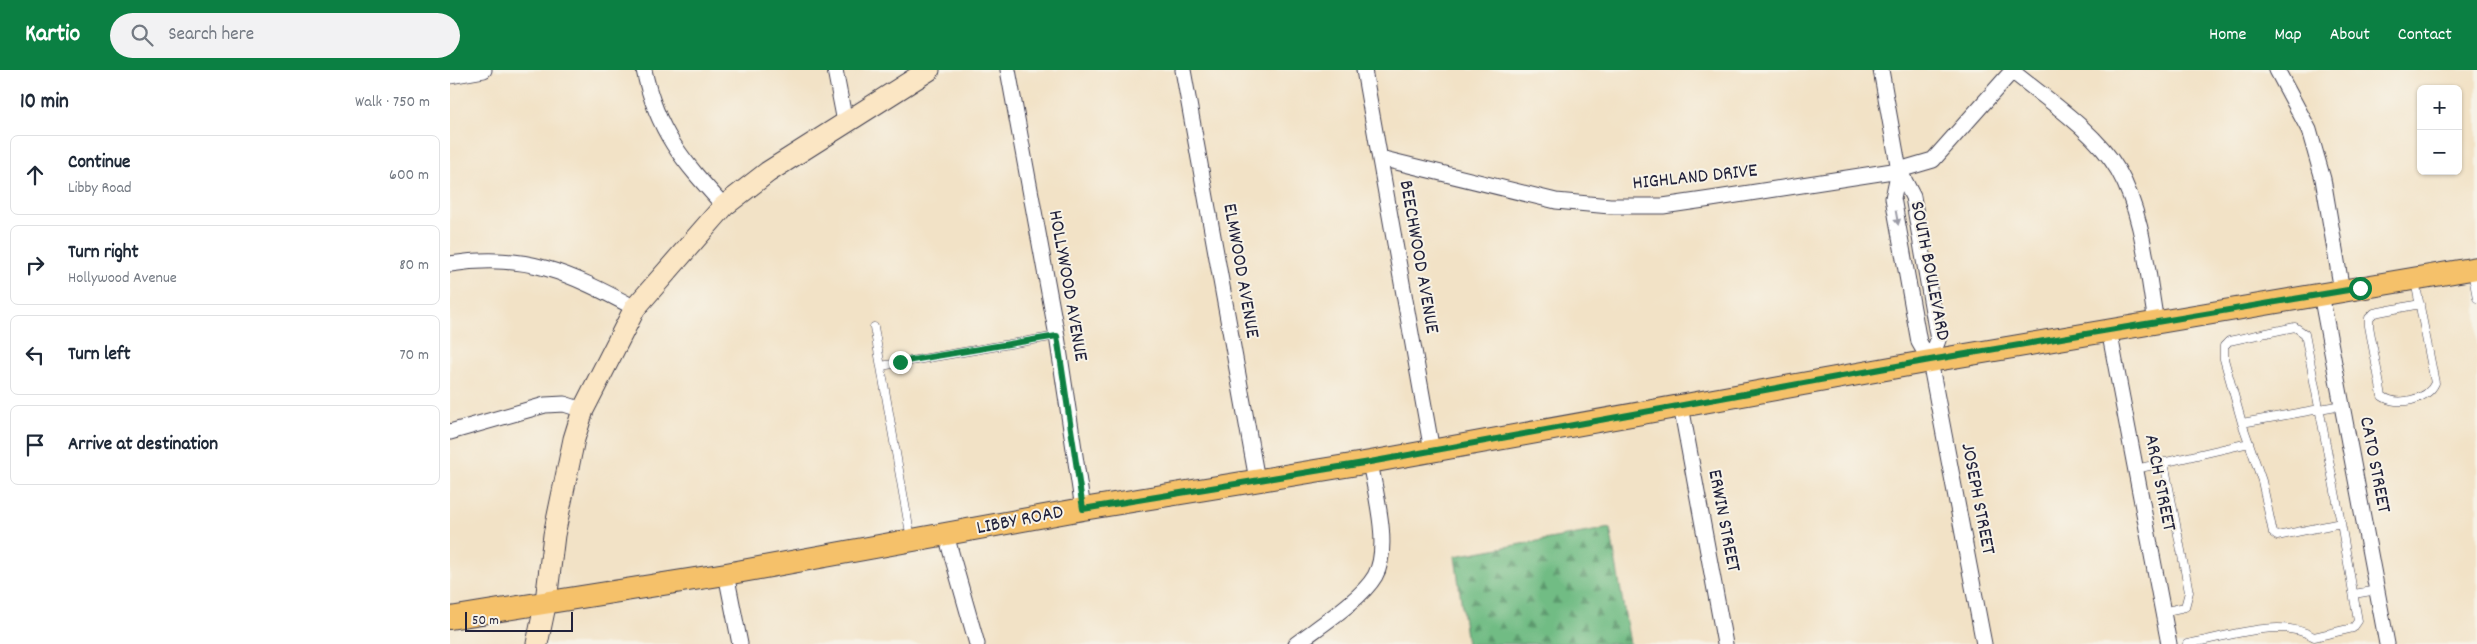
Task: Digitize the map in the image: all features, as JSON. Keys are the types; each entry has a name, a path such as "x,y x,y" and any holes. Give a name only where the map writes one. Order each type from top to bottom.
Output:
{"main road":[{"name":"LIBBY ROAD","path":"450,618 546,601 726,574 1083,509 1432,451 1930,360 2474,268"}],"street":[{"path":"450,76 484,70"},
{"path":"644,70 649,95 664,131 686,165 724,206"},
{"path":"835,70 845,122"},
{"path":"537,644 546,601 554,535 574,439 583,410 635,308 724,206 768,172 929,70"},
{"name":"HOLLYWOOD AVENUE","path":"1008,70 1057,336 1083,509"},
{"name":"ELMWOOD AVENUE","path":"1183,70 1257,480"},
{"name":"BEECHWOOD AVENUE","path":"1364,70 1432,451"},
{"name":"SOUTH BOULEVARD","path":"1881,70 1899,170 1913,197 1938,340 1930,360"},
{"name":"CATO STREET","path":"2277,70 2309,130 2323,179 2342,405 2387,644"},
{"path":"2012,71 2089,135 2118,169 2132,201 2141,234 2156,322"},
{"name":"HIGHLAND DRIVE","path":"1380,158 1556,201 1610,206 1663,206 1899,170 1933,160 2012,71"},
{"path":"450,264 476,259 538,264 583,280 635,308"},
{"name":"ARCH STREET","path":"2109,330 2168,644"},
{"name":"JOSEPH STREET","path":"1930,360 1984,644"},
{"path":"450,432 546,405 564,404 583,410"},
{"name":"ERWIN STREET","path":"1681,406 1725,644"},
{"path":"1296,644 1354,600 1375,576 1382,549 1370,462"},
{"path":"946,535 977,644"},
{"path":"726,574 740,644"}],"lane":[{"path":"2474,268 2477,298"},
{"path":"2415,279 2420,304 2435,383 2432,392 2421,397 2394,402 2382,396 2369,318 2374,313 2420,304"},
{"path":"874,328 912,541"},
{"path":"2187,644 2274,628 2304,630 2314,637 2353,628 2358,621 2342,522 2306,334 2295,328 2229,341 2224,346 2224,359 2242,423 2262,480 2273,533 2277,536 2342,522"},
{"path":"880,366 1057,336"},
{"path":"2242,423 2342,405"},
{"path":"2136,469 2250,443"},
{"path":"2162,612 2185,607 2189,592 2164,462"},
{"path":"2354,594 2377,590"}],"green space":[{"path":"1610,528 1630,644 1467,644 1455,556"}],"route":[{"path":"900,362 1057,336 1083,509 1370,462 1930,360 2360,288"}]}
